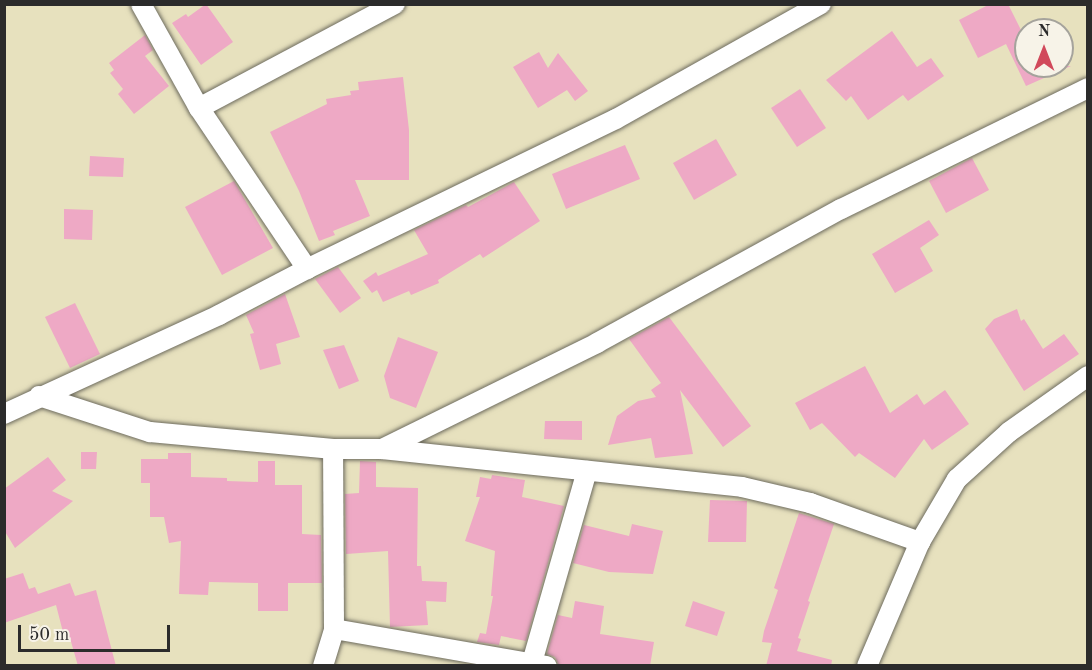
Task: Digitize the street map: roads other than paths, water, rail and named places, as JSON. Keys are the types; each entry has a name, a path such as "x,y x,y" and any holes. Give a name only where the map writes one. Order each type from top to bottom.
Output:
{"street":[{"path":"141,4 199,108 307,269"},
{"path":"199,108 395,4"},
{"path":"4,414 219,315 307,269 616,119 821,4"},
{"path":"382,449 597,343 841,209 1088,88"},
{"path":"867,666 920,542 957,479 1009,432 1088,376"},
{"path":"39,396 150,432 333,449 382,449 742,487 810,503 920,542"},
{"path":"323,666 334,629 333,449"},
{"path":"334,629 537,665 587,471"}]}
